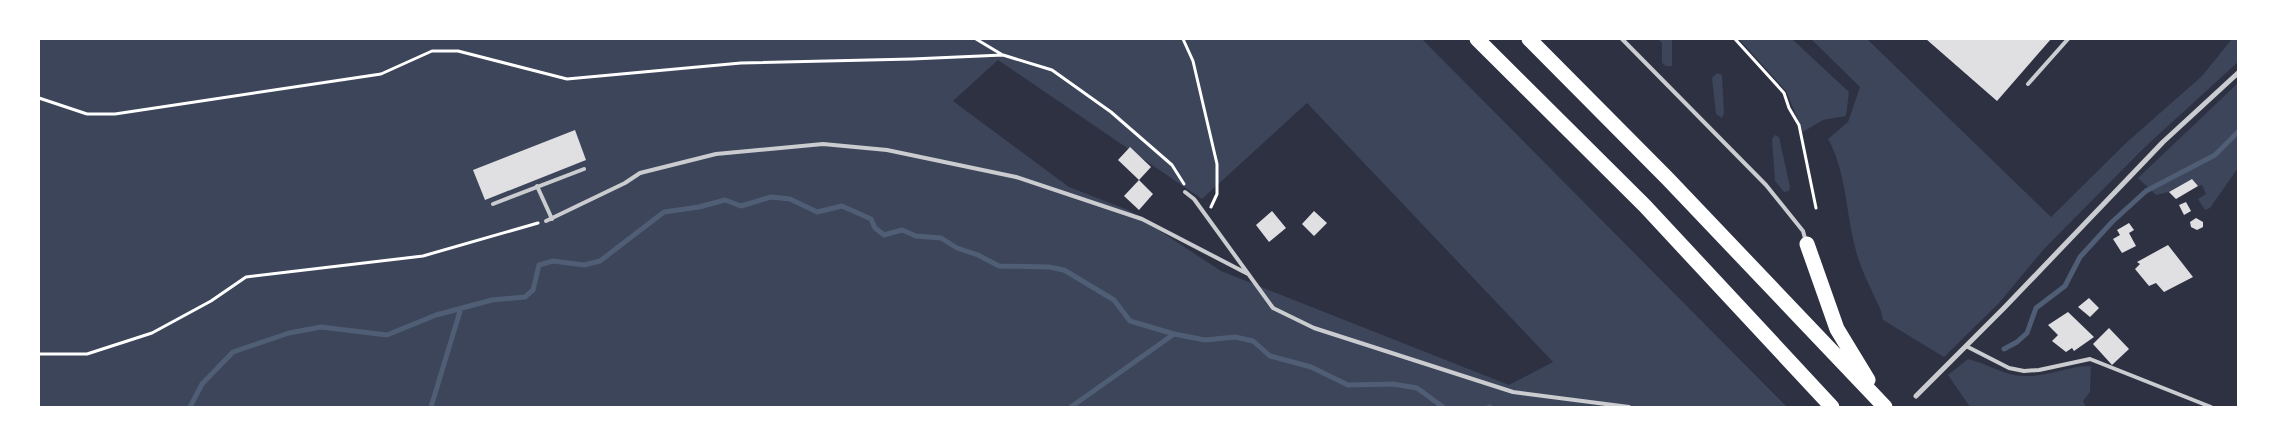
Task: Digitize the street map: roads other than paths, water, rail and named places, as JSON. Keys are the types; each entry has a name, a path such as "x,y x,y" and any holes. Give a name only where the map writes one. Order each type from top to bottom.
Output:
{"highway":[{"path":"1477,39 1645,206 1832,407"},
{"path":"1529,39 1668,179 1884,407"},
{"path":"1807,244 1837,329 1884,407"}],"street":[{"path":"1916,396 2163,142 2238,73"}],"lane":[{"path":"1622,39 1766,185 1803,231 1807,244"},
{"path":"2028,84 2068,39"},
{"path":"546,221 648,171 716,154 823,144 887,150 1016,177 1142,219 1248,274"},
{"path":"493,204 584,169"},
{"path":"537,186 552,219"},
{"path":"1184,192 1194,199 1273,308 1314,328 1513,392 1629,407"},
{"path":"1966,346 2010,368 2024,371 2040,370 2090,359 2211,407"}],"waterway":[{"path":"2004,349 2017,342 2027,333 2036,308 2065,286 2080,257 2112,222 2146,191 2215,155 2238,132"},
{"path":"190,407 202,384 233,352 289,333 321,327 387,335 436,315 492,300 525,297 533,290 539,265 553,261 584,265 600,261 664,212 699,207 725,200 741,206 771,197 790,199 817,212 842,206 871,219 875,228 884,235 902,230 916,236 941,238 957,248 978,255 999,266 1049,267 1064,270 1114,300 1130,321 1174,334 1205,340 1235,337 1253,341 1270,356 1311,367 1348,385 1393,384 1417,388 1443,407"},
{"path":"431,407 461,308"},
{"path":"1071,407 1174,334"}]}
